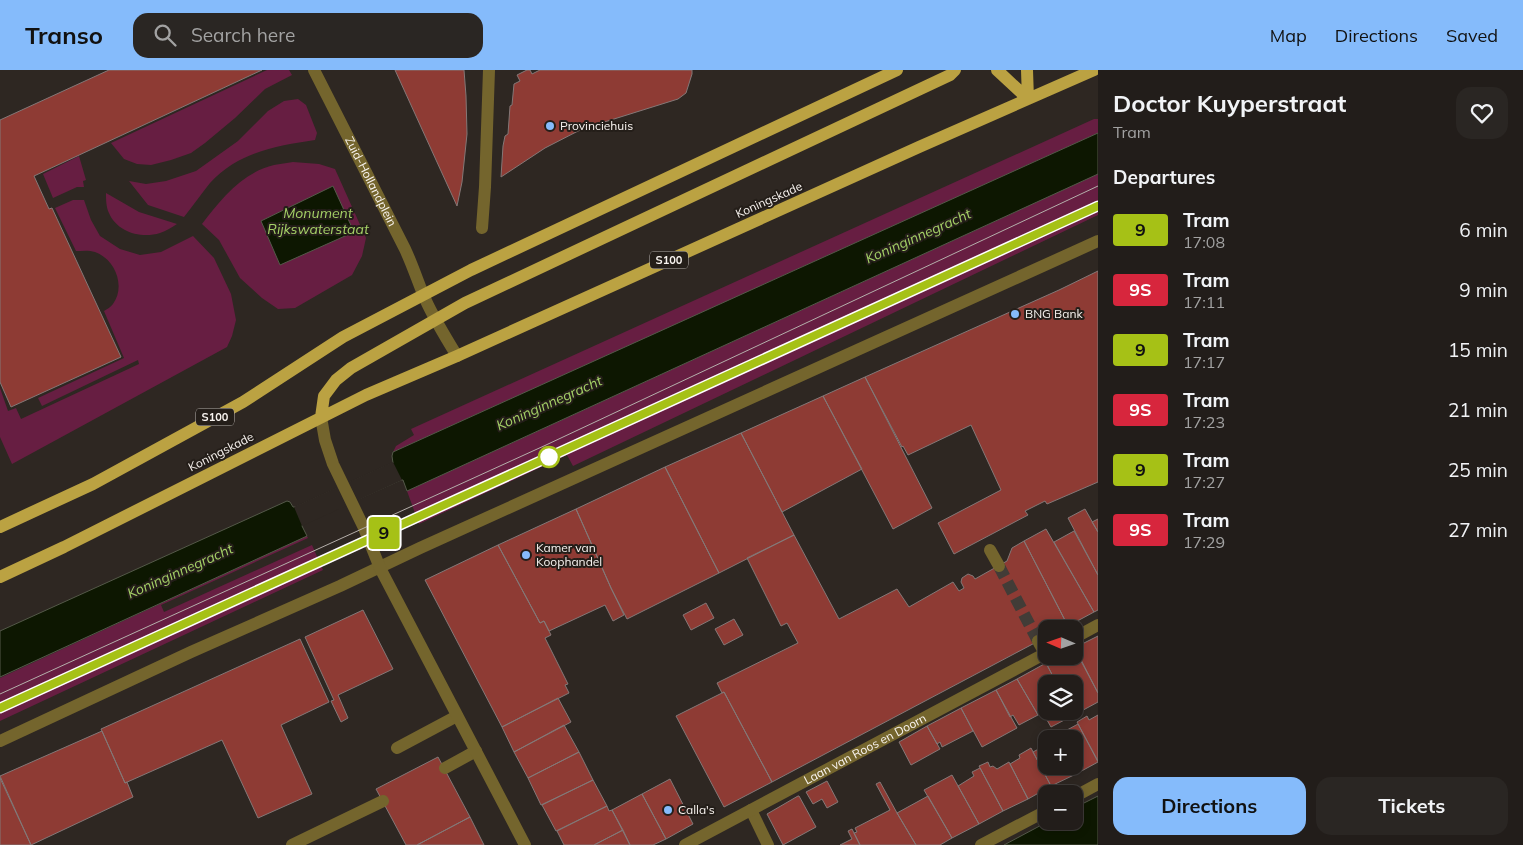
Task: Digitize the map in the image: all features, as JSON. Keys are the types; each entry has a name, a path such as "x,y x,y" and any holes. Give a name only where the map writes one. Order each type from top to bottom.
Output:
{"main road":[{"path":"321,417 324,396 336,380 351,368 435,319 465,303 950,75 955,70"},
{"path":"997,70 1028,100"},
{"path":"1027,70 1028,100"},
{"name":"Koningskade","path":"0,577 64,547 366,395 1094,70"},
{"name":"S100","path":"0,527 93,484 243,402 343,337 423,294 514,249 893,71"}],"street":[{"name":"Zuid-Hollandplein","path":"314,70 409,257 423,294"},
{"path":"482,228 489,70"},
{"path":"0,741 191,652 1098,241"},
{"path":"423,294 457,356"},
{"path":"321,417 325,440 333,464 369,540 380,568 525,845"},
{"path":"990,550 999,566"},
{"path":"1083,633 1098,625"},
{"name":"Laan van Roos en Doorn","path":"685,845 1038,657"},
{"path":"397,748 457,716"},
{"path":"445,768 476,751"},
{"path":"1083,792 1098,784"},
{"path":"292,845 383,802"},
{"path":"751,810 768,845"},
{"path":"981,845 1038,815"}],"shaded area":[{"path":"267,70 289,70 292,75 265,89 235,118 191,153 151,165 137,164 124,159 111,143"},
{"path":"298,99 306,105 317,133 315,140 258,152 233,164 210,183 184,217 148,205 129,181 146,184 166,181 196,171 238,141 268,111 284,101"},
{"path":"1094,119 1098,119 1098,133 393,452 396,446 414,435 411,429"},
{"path":"79,156 86,180 83,181 84,187 77,187 53,198 43,174"},
{"path":"293,162 319,164 335,169 366,238 362,256 352,275 295,308 278,309 262,298 240,278 219,240 202,224 216,206 242,180 274,165"},
{"path":"1098,174 1098,215 573,466 567,455 419,524 407,491"},
{"path":"106,193 139,212 177,224 153,235 130,232 113,220 107,208"},
{"path":"73,200 84,200 91,220 100,236 120,249 140,255 161,252 193,236 214,258 231,294 236,320 227,347 12,464 0,437 0,388 8,411 16,408 21,419 139,364 138,360 42,406 38,398 124,358 104,311 112,305 117,297 118,281 113,267 102,256 93,251 76,251 55,208"},
{"path":"307,536 308,538 161,605 164,612 312,545 323,570 0,721 0,678"}],"water":[{"name":"Koninginnegracht","path":"1098,133 1098,174 407,491 403,480 401,480 303,524 302,526 307,536 0,677 0,631 287,501 293,507 296,507 393,463 393,452"},
{"name":"Monument Rijkswaterstaat","path":"333,186 354,232 280,265 261,221"},
{"path":"1098,796 1098,845 1004,845 1038,827 1038,830 1083,830 1083,804"}],"pier":[{"path":"393,462 402,480 302,526 294,507"}],"building":[{"path":"109,70 262,70 34,176 49,209 52,208 121,357 11,407 0,382 0,120"},
{"path":"395,70 464,70 467,134 462,182 457,206"},
{"name":"Provinciehuis","path":"530,70 532,74 540,70 692,70 692,74 686,93 678,99 582,129 545,148 501,177 503,146 505,136 508,134 514,84 520,81 517,75"},
{"path":"1098,271 1098,482 1047,504 1045,501 1025,511 1028,515 954,554 938,523 1001,490 971,425 908,455 865,377"},
{"path":"865,377 932,508 893,529 823,396"},
{"path":"823,396 862,469 782,512 741,433"},
{"path":"741,433 794,535 719,573 665,467"},
{"path":"665,467 719,573 627,619 576,509"},
{"path":"576,509 624,615 613,621 605,605 549,631 544,621 540,623 498,545"},
{"path":"1085,509 1098,532 1098,575 1068,518"},
{"path":"1098,519 1098,532 1092,522"},
{"path":"1046,529 1094,612 1079,620 1065,620 1024,541"},
{"path":"1074,531 1098,575 1098,610 1094,612 1054,542"},
{"path":"794,535 839,619 897,589 909,607 953,582 959,591 964,588 961,582 962,578 968,574 975,579 1007,561 1012,548 1024,541 1065,620 1038,620 1038,641 772,782 724,692 722,693 717,683 798,643 787,623 781,626 747,558"},
{"path":"498,545 540,623 544,621 551,635 545,638 568,684 565,685 569,693 502,727 425,580"},
{"path":"706,603 714,618 691,630 683,615"},
{"path":"363,610 393,669 338,695 348,718 341,722 331,701 334,700 305,637"},
{"path":"734,619 743,635 724,645 715,629"},
{"path":"1098,636 1098,693 1083,665 1083,644"},
{"path":"300,639 329,702 281,725 312,794 258,818 222,740 125,783 101,729"},
{"path":"1083,664 1098,693 1098,702 1083,710 1083,675 1052,675 1047,665"},
{"path":"1042,665 1047,665 1052,675 1038,675 1038,715 1017,679"},
{"path":"1017,679 1038,715 1019,725 1013,715 1010,717 996,690"},
{"path":"996,690 1017,728 982,747 961,708"},
{"path":"724,692 772,782 724,807 676,716"},
{"path":"558,698 571,722 514,752 502,727"},
{"path":"961,708 973,731 942,747 940,742 937,744 927,726"},
{"path":"1098,715 1098,761 1077,722 1087,716 1089,720"},
{"path":"1047,720 1064,720 1051,727"},
{"path":"1078,724 1081,730 1067,730"},
{"path":"564,725 579,752 528,778 514,752"},
{"path":"927,726 940,749 911,765 899,742"},
{"path":"102,731 133,797 31,845 0,776"},
{"path":"1083,734 1098,762 1083,770"},
{"path":"1031,748 1038,761 1038,775 1045,775 1050,785 1038,785 1038,793 1028,799 1010,764 1020,758 1019,755"},
{"path":"1038,749 1038,761 1033,752"},
{"path":"579,752 593,780 541,805 528,778"},
{"path":"438,757 470,817 417,845 406,845 376,789"},
{"path":"988,762 990,767 993,766 997,769 1009,762 1028,799 1003,811 979,766"},
{"path":"980,768 1003,811 979,824 958,786 974,776 972,772"},
{"path":"952,775 979,824 952,838 924,790"},
{"path":"1045,775 1074,775 1053,785 1050,785"},
{"path":"0,778 31,845 0,845"},
{"path":"670,779 693,824 666,839 642,794"},
{"path":"593,780 607,806 556,831 542,805"},
{"path":"827,781 838,802 827,808 822,799 813,804 806,792"},
{"path":"880,782 916,845 860,845 854,833 857,832 855,828 890,810 876,784"},
{"path":"642,794 666,839 653,845 630,845 612,810"},
{"path":"798,796 816,827 783,845 767,814"},
{"path":"928,796 952,838 940,845 916,845 897,813"},
{"path":"607,806 609,811 612,810 623,830 594,845 564,845 557,831"},
{"path":"470,817 484,845 417,845"},
{"path":"852,829 860,845 840,845 852,839 848,831"},
{"path":"623,830 630,845 594,845"}],"tunnel":[{"path":"999,566 1038,641"}],"tram line":[{"path":"0,694 546,445 1098,186"},
{"path":"0,708 1098,206"},
{"name":"9","path":"0,708 1098,206"}],"place":[{"name":"Provinciehuis","path":"550,126"},
{"name":"BNG Bank","path":"1015,314"},
{"name":"Kamer van Koophandel","path":"526,555"},
{"name":"Calla's","path":"668,810"}]}
